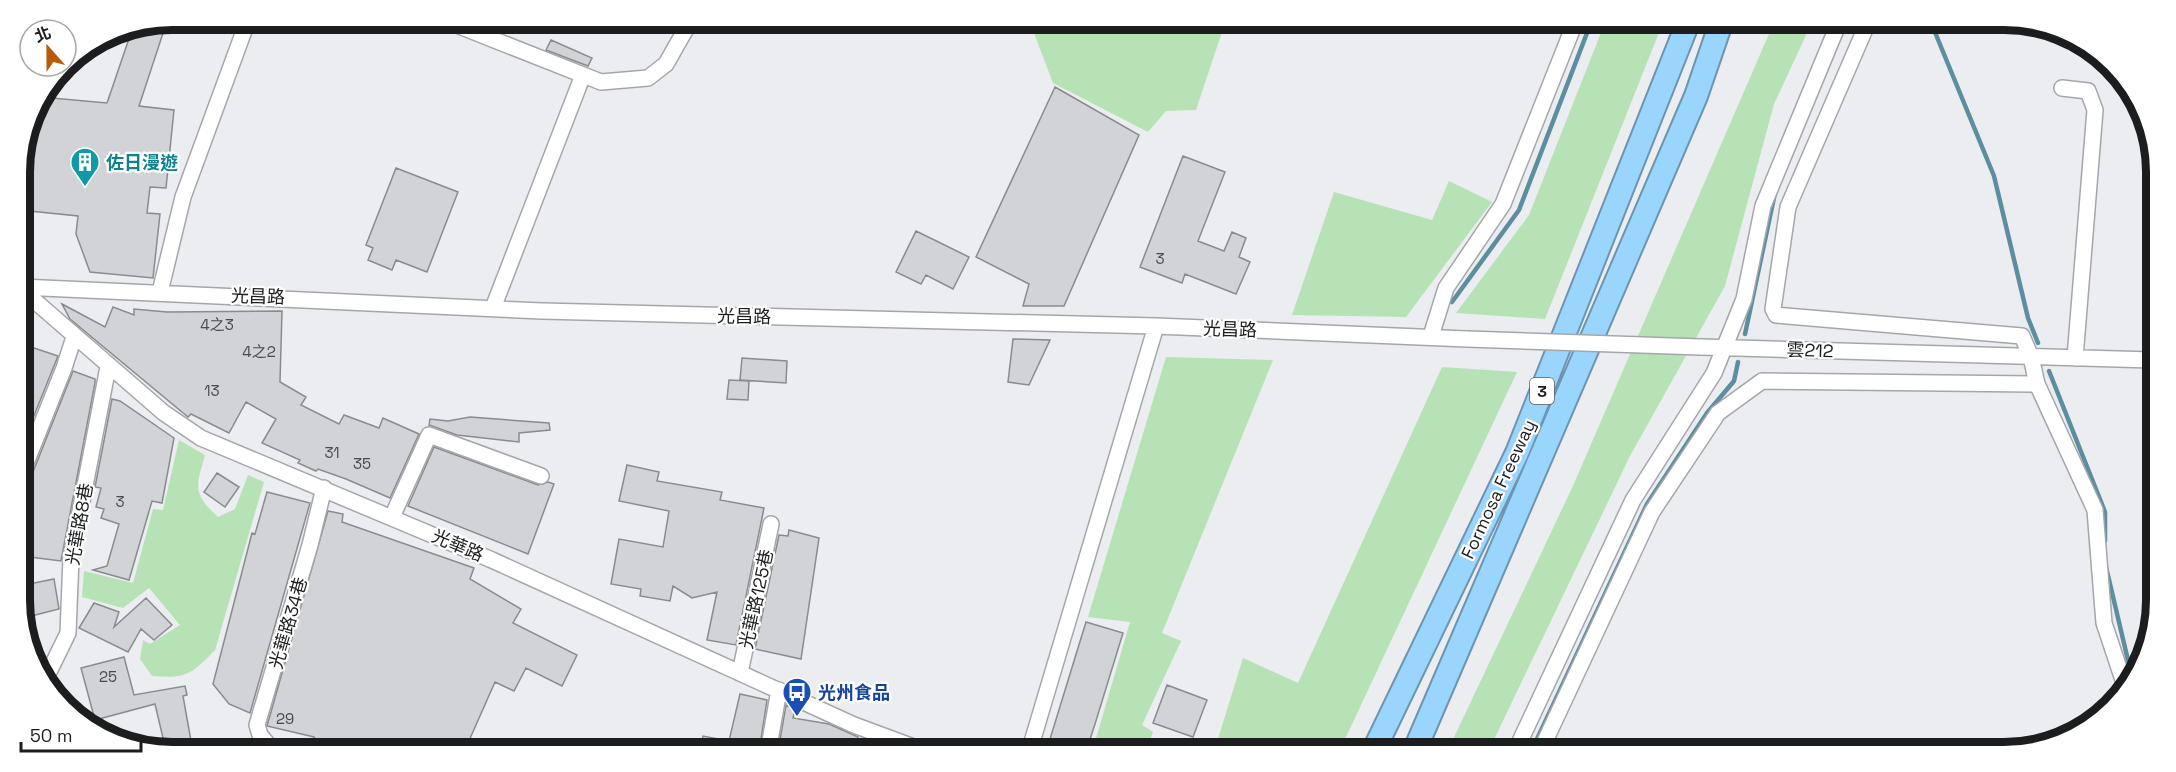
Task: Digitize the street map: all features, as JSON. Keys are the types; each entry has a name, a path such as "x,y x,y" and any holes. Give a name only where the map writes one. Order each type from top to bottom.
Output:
{"highway":[{"name":"Formosa Freeway","path":"1377,742 1517,453 1685,30"},
{"name":"Formosa Freeway","path":"1418,742 1696,96 1719,30"}],"street":[{"path":"160,292 183,197 244,30"},
{"path":"469,30 601,82 648,78 666,64 685,30"},
{"path":"1431,336 1446,288 1503,204 1572,30"},
{"path":"1520,742 1633,500 1714,373 1744,299 1763,206 1836,30"},
{"path":"1865,30 1788,207 1773,309 1776,315 2022,336 2031,357 2037,384 2096,510 2103,623 2122,678"},
{"path":"493,308 584,75"},
{"path":"2062,88 2088,91 2095,110 2075,358"},
{"name":"光昌路","path":"30,288 160,292 493,308 1156,326 1467,339"},
{"name":"光華路","path":"30,296 108,367 164,413 201,438 392,517 854,724 901,742"},
{"path":"1032,742 1156,326"},
{"path":"30,453 74,337"},
{"name":"雲212","path":"1467,339 2146,360"},
{"name":"光華路8巷","path":"49,671 68,633 71,558 108,367"},
{"path":"1545,742 1652,512 1718,413 1762,381 2037,384"},
{"path":"392,517 429,435 541,476"},
{"name":"光華路34巷","path":"265,742 257,725 310,545 324,488"},
{"path":"1633,500 1652,512"},
{"name":"光華路125巷","path":"740,673 771,524"},
{"path":"770,742 779,690"}],"green space":[{"path":"1033,30 1223,30 1196,110 1166,111 1148,132 1053,83"},
{"path":"1602,30 1660,30 1545,319 1456,313 1529,215"},
{"path":"1771,30 1808,30 1774,104 1725,286 1630,456 1493,742 1452,742 1572,488"},
{"path":"1449,181 1492,202 1406,317 1292,315 1334,192 1432,220"},
{"path":"1166,357 1273,360 1162,633 1181,641 1142,725 1153,732 1150,742 1095,742 1130,622 1088,617"},
{"path":"1442,367 1517,372 1344,742 1217,742 1243,658 1298,683"},
{"path":"179,440 205,455 198,489 204,502 218,517 235,509 248,475 264,482 215,650 188,673 173,677 152,676 140,659 143,640 150,644 180,625 149,588 123,608 82,597 84,571 133,583 153,509 163,510"}],"building":[{"name":"佐日漫遊","path":"164,30 139,106 174,110 166,188 150,187 147,213 160,214 153,278 90,272 76,234 78,216 30,211 30,163 33,145 41,118 51,98 107,103 129,37"},
{"path":"551,40 592,58 588,66 546,50"},
{"path":"1055,87 1139,135 1064,306 1023,306 1029,284 976,257"},
{"path":"1183,156 1225,172 1198,241 1224,251 1232,232 1246,238 1239,257 1250,262 1236,294 1185,274 1182,283 1140,267"},
{"path":"396,168 458,192 427,272 396,260 392,270 368,260 373,248 366,245"},
{"path":"916,231 969,257 953,289 926,275 921,284 896,272"},
{"path":"62,304 105,327 113,307 134,315 134,309 167,312 282,311 280,382 306,397 301,405 339,424 344,415 379,428 383,418 419,434 390,498 346,479 318,469 316,471 298,463 300,460 262,443 276,419 246,402 229,433 191,414 188,417 70,319"},
{"path":"1013,339 1050,340 1029,385 1008,382"},
{"path":"30,347 58,356 30,426"},
{"path":"742,358 787,361 786,383 740,380"},
{"path":"73,371 95,379 61,561 30,557 31,477"},
{"path":"729,380 749,381 748,400 727,399"},
{"path":"112,399 120,401 174,438 162,503 152,501 129,580 93,570 107,566 119,524 101,518 104,509 96,507 101,488 95,487"},
{"path":"470,417 549,423 550,430 519,433 519,442 457,435 429,425 430,419 448,421"},
{"path":"434,447 538,485 548,482 554,484 528,554 408,506"},
{"path":"627,465 659,472 657,481 722,492 720,500 764,508 736,645 707,640 717,592 692,598 673,586 670,601 640,596 641,589 611,584 619,539 663,547 669,511 619,501"},
{"path":"217,473 239,487 225,507 204,492"},
{"path":"267,492 310,503 250,713 229,704 213,684 252,533 255,534"},
{"path":"328,511 343,514 342,522 474,568 470,579 521,609 513,623 577,655 562,686 526,668 514,691 495,682 468,742 317,742 314,737 267,726"},
{"path":"789,530 819,538 801,659 755,649 779,535 788,536"},
{"path":"54,579 59,609 31,616 30,584"},
{"path":"146,598 172,625 154,640 141,629 128,652 79,628 94,603 119,612 114,627"},
{"path":"1086,622 1123,633 1089,742 1049,742"},
{"path":"124,657 134,695 185,686 187,695 183,696 191,742 164,742 155,704 95,719 81,668"},
{"path":"1167,685 1207,700 1193,737 1153,723"},
{"path":"740,694 767,700 761,742 702,742 703,736 729,741"},
{"path":"786,705 795,709 793,718 829,724 858,737 857,742 780,742"}],"waterway":[{"path":"1452,302 1519,210 1588,30"},
{"path":"1934,30 1994,176 2028,318 2038,343"},
{"path":"1745,334 1775,193"},
{"path":"1536,742 1647,504 1707,413 1734,381 1738,362"},
{"path":"2049,371 2105,512 2105,541"},
{"path":"2106,567 2129,666"}],"place":[{"name":"佐日漫遊","path":"85,188"},
{"name":"光州食品","path":"797,718"}]}
